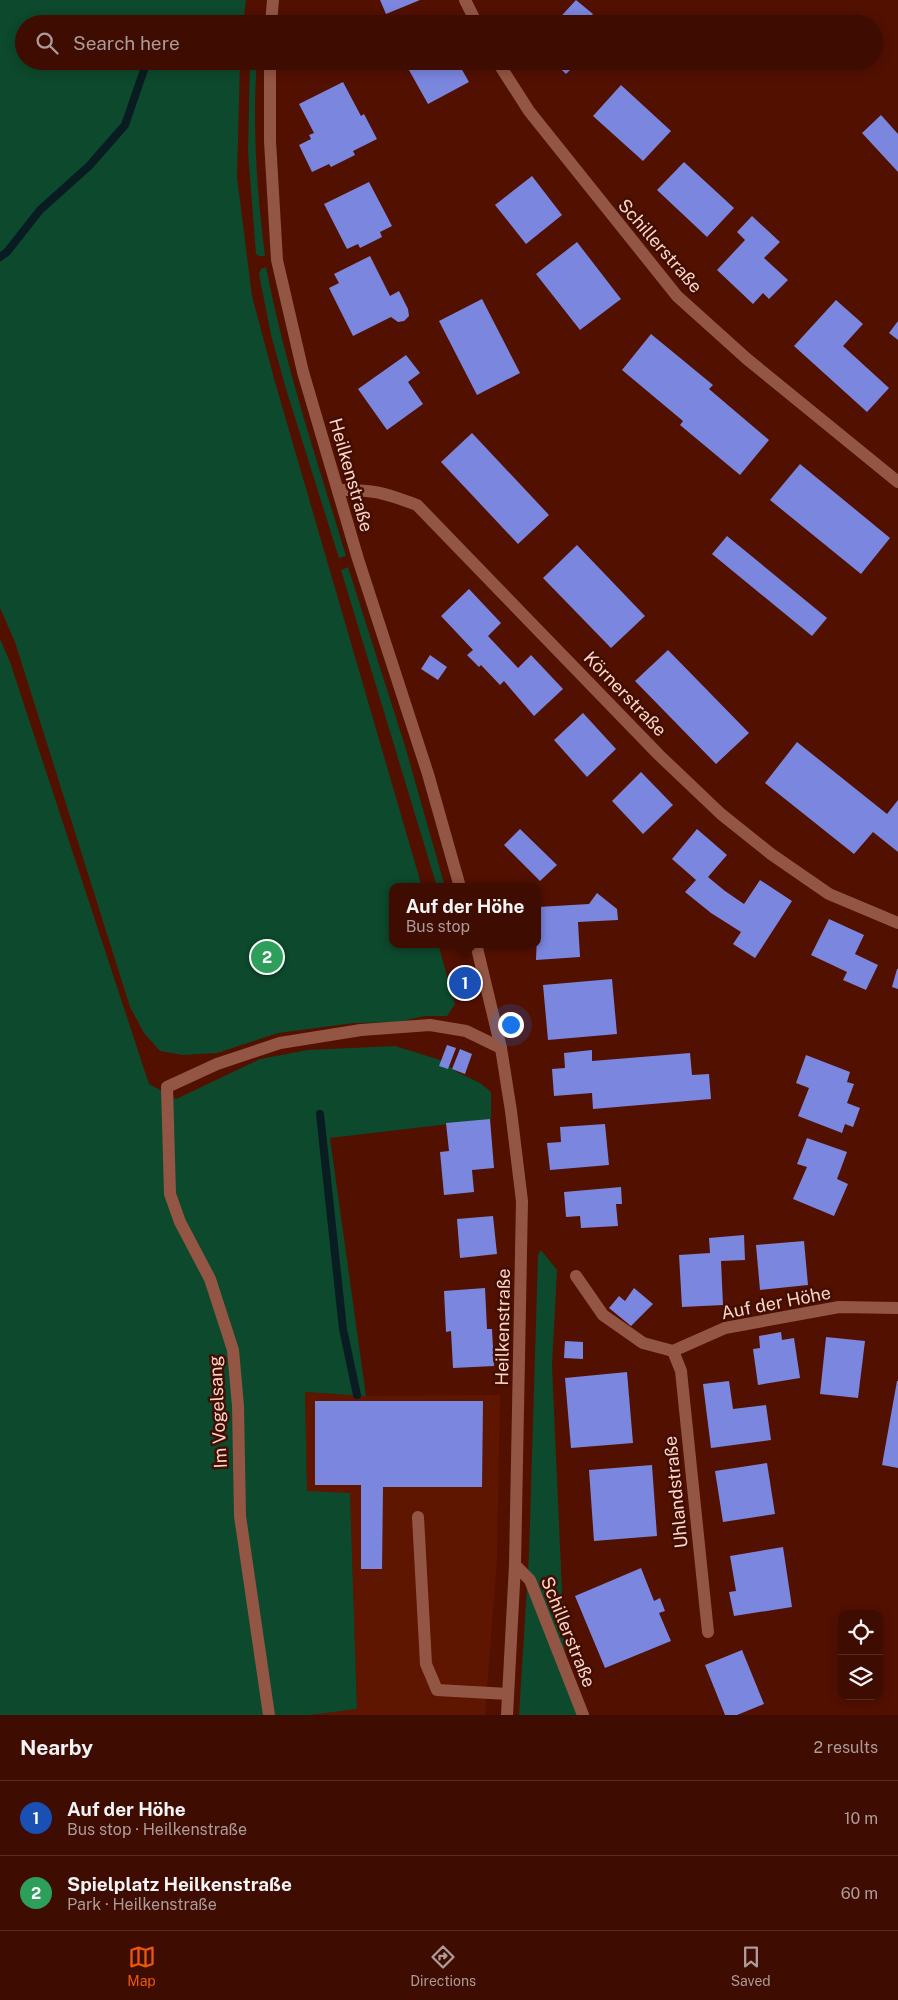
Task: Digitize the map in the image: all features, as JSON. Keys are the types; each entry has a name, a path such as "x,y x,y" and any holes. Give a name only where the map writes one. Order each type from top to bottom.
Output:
{"street":[{"path":"272,15 273,0"},
{"path":"465,0 472,15"},
{"name":"Heilkenstraße","path":"270,70 270,141 277,260 303,372 358,558 428,774 459,883"},
{"name":"Schillerstraße","path":"503,70 528,111 677,296 747,359 898,482"},
{"name":"Körnerstraße","path":"338,490 359,489 381,492 417,505 659,755 721,814 771,854 829,894 898,923"},
{"name":"Heilkenstraße","path":"477,948 500,1048 511,1111 522,1201 515,1565 507,1715"},
{"name":"Im Vogelsang","path":"269,1715 240,1516 238,1406 233,1350 210,1279 180,1222 170,1194 167,1087 217,1064 280,1043 361,1030 430,1025 466,1032 500,1048"},
{"path":"576,1276 603,1316 643,1344 673,1351"},
{"name":"Auf der Höhe","path":"673,1351 724,1328 839,1308 898,1308"},
{"name":"Uhlandstraße","path":"673,1351 681,1371 708,1632"},
{"path":"418,1517 426,1664 437,1690 508,1694"},
{"name":"Schillerstraße","path":"515,1565 530,1580 583,1715"}],"shaded area":[{"path":"305,1392 366,1396 500,1395 497,1559 485,1715 309,1715 357,1709 350,1493 307,1492"}],"green space":[{"path":"0,0 246,0 244,15 15,15 15,70 240,70 237,177 252,296 275,382 421,883 389,883 389,948 439,948 455,1004 447,1016 425,1016 398,1022 354,1023 278,1033 217,1053 183,1055 160,1051 144,1033 130,1007 15,642 0,608"},
{"path":"250,70 257,70 256,158 265,256 256,254 248,152"},
{"path":"266,267 292,377 346,556 339,558 271,335 259,274 261,269"},
{"path":"348,567 405,746 444,883 436,883 341,570"},
{"path":"0,639 10,662 149,1084 176,1099 260,1059 308,1050 395,1046 440,1060 457,1072 480,1083 491,1092 491,1119 330,1138 366,1396 305,1392 307,1491 350,1493 357,1709 309,1715 0,1715"},
{"path":"541,1250 557,1270 552,1366 565,1659 580,1715 519,1715 529,1555 538,1255"}],"building":[{"path":"380,0 420,0 386,14"},
{"path":"576,0 593,14 592,15 562,15"},
{"path":"409,70 462,70 469,82 428,104"},
{"path":"562,70 570,70 566,74"},
{"path":"343,82 361,116 364,114 377,139 353,151 355,155 331,167 329,164 312,172 299,145 311,139 309,135 314,133 299,104"},
{"path":"621,85 671,131 643,161 593,116"},
{"path":"881,115 898,134 898,172 862,133"},
{"path":"684,162 734,208 707,237 657,190"},
{"path":"532,176 562,215 526,244 495,205"},
{"path":"369,182 392,226 380,232 382,237 360,248 358,244 347,249 324,204"},
{"path":"752,216 780,242 764,258 788,280 769,299 763,293 753,304 717,270 745,240 737,232"},
{"path":"577,242 621,299 580,330 536,274"},
{"path":"370,256 390,296 399,291 408,309 409,316 404,321 398,322 391,317 353,336 329,288 339,283 334,274"},
{"path":"482,299 520,373 477,395 439,321"},
{"path":"836,300 863,324 843,346 889,388 867,412 794,346"},
{"path":"898,321 898,340 889,333"},
{"path":"651,334 713,385 709,389 769,440 740,475 680,425 683,421 622,370"},
{"path":"406,355 420,373 408,382 423,404 387,430 358,389"},
{"path":"472,433 549,515 518,544 441,462"},
{"path":"800,464 890,538 861,574 770,500"},
{"path":"727,536 827,618 812,636 712,554"},
{"path":"577,545 645,616 611,648 543,578"},
{"path":"469,589 501,623 488,636 518,668 531,655 563,689 534,716 504,681 500,685 481,665 479,667 467,655 473,650 441,616"},
{"path":"668,650 749,733 716,764 635,681"},
{"path":"430,655 447,667 438,680 421,669"},
{"path":"583,713 616,749 587,777 554,740"},
{"path":"797,742 887,814 898,800 898,852 873,832 854,854 765,783"},
{"path":"641,772 673,805 643,834 612,801"},
{"path":"520,829 557,865 540,881 504,845"},
{"path":"697,829 727,855 708,877 725,891 744,904 760,880 792,901 755,958 733,944 741,932 711,913 685,892 696,880 672,859"},
{"path":"597,893 617,909 618,920 578,922 580,957 536,960 536,948 541,948 541,907 589,904"},
{"path":"829,919 864,935 855,954 878,965 866,990 843,980 847,972 811,955"},
{"path":"898,969 898,989 892,987"},
{"path":"612,979 617,1034 548,1040 543,985"},
{"path":"447,1045 456,1048 448,1069 439,1066"},
{"path":"460,1049 472,1054 465,1074 452,1069"},
{"path":"592,1050 592,1061 690,1053 692,1075 709,1074 711,1099 593,1109 592,1093 554,1096 552,1069 565,1068 564,1053"},
{"path":"806,1055 850,1072 847,1082 854,1084 847,1103 860,1108 853,1127 845,1124 842,1133 798,1116 809,1088 796,1083"},
{"path":"490,1119 494,1168 472,1170 474,1192 444,1195 440,1152 449,1151 446,1123"},
{"path":"605,1124 609,1165 550,1170 547,1143 561,1142 560,1127"},
{"path":"807,1138 847,1152 837,1179 848,1184 834,1216 793,1199 807,1167 797,1164"},
{"path":"621,1187 622,1204 616,1204 618,1226 581,1228 580,1216 566,1217 564,1192"},
{"path":"493,1216 497,1254 460,1258 457,1219"},
{"path":"744,1235 745,1260 721,1261 723,1305 682,1307 679,1255 710,1253 709,1238"},
{"path":"804,1241 808,1285 760,1290 756,1245"},
{"path":"485,1288 487,1329 492,1329 494,1366 453,1368 451,1331 446,1332 444,1291"},
{"path":"634,1288 653,1304 631,1326 609,1308 619,1296 625,1301"},
{"path":"781,1332 782,1340 794,1338 800,1378 758,1385 753,1349 760,1348 759,1336"},
{"path":"826,1337 865,1341 858,1398 820,1394"},
{"path":"565,1341 583,1342 583,1359 564,1358"},
{"path":"627,1372 633,1443 571,1448 565,1378"},
{"path":"729,1381 733,1409 766,1405 771,1440 711,1448 703,1384"},
{"path":"898,1381 898,1468 882,1465"},
{"path":"315,1401 483,1401 482,1487 383,1487 382,1569 361,1569 361,1485 315,1485"},
{"path":"767,1463 775,1514 723,1522 715,1471"},
{"path":"652,1465 657,1536 594,1541 589,1470"},
{"path":"783,1547 792,1607 734,1616 729,1592 736,1591 730,1556"},
{"path":"641,1568 654,1601 660,1598 665,1611 659,1613 671,1641 605,1668 575,1596"},
{"path":"742,1650 764,1704 737,1715 725,1715 705,1665"}],"waterway":[{"path":"0,257 7,252 40,210 89,166 125,125 144,70"},
{"path":"320,1114 343,1329 357,1395"}],"place":[{"name":"Spielplatz Heilkenstraße","path":"267,957"},
{"name":"Auf der Höhe","path":"465,983"}]}
